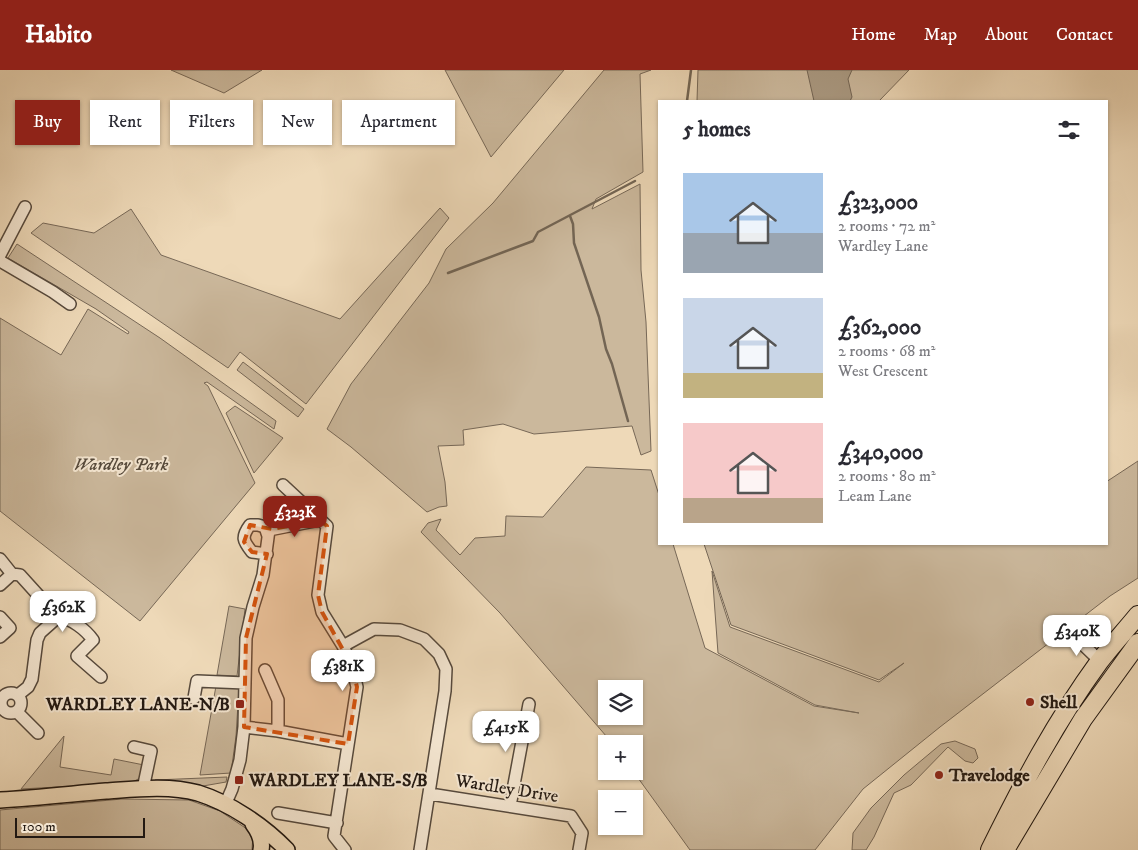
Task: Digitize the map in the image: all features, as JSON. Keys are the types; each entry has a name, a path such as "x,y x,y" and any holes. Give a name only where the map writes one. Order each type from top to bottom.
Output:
{"highway":[{"path":"990,850 1034,764 1063,716 1100,661 1138,615"},
{"path":"1006,850 1082,719 1138,643"}],"main road":[{"path":"0,800 144,789 197,793 225,805 253,822 273,836 287,850"},
{"path":"253,822 259,832 261,850"}],"street":[{"path":"2,251 25,207"},
{"path":"0,260 70,304"},
{"path":"282,485 326,526 318,594 322,612 343,646 352,666 357,687 334,836 345,850"},
{"path":"225,805 238,768 244,727 246,638 263,575 267,554 268,530 320,520"},
{"path":"267,554 252,552 244,542 244,532 250,525 258,525 264,527 268,536"},
{"path":"0,559 12,574 20,575 26,579 58,617 88,632 93,640 77,656 101,677"},
{"path":"0,585 12,574"},
{"path":"0,617 10,628 0,637"},
{"path":"18,695 28,687 32,679 37,640 40,633 58,617"},
{"path":"343,646 374,629 400,630 424,638 439,654 446,669 445,691 420,850"},
{"path":"1073,635 1100,661"},
{"path":"265,670 278,700 278,731"},
{"path":"194,698 197,681 245,683"},
{"path":"17,712 6,712 2,709 0,702 4,695 8,693 18,695"},
{"path":"17,712 21,704 18,695"},
{"path":"510,806 529,704"},
{"path":"17,712 38,733"},
{"path":"244,727 278,731 348,744"},
{"path":"134,747 150,750 144,789"},
{"name":"Wardley Drive","path":"430,794 571,816 582,833 579,850"},
{"path":"278,813 337,823"}],"highlighted area":[{"path":"320,520 327,526 318,595 322,612 352,666 357,687 348,744 244,727 246,638 267,554 252,552 244,542 250,525 272,529"}],"green space":[{"path":"171,70 262,70 224,93"},
{"path":"445,70 564,70 491,157"},
{"path":"604,70 651,70 640,74 643,172 596,199 592,209 640,184 641,270 646,322 651,451 641,455 632,426 534,434 503,424 463,430 464,445 438,446 445,482 447,506 427,512 327,429 351,384 429,283 446,249 493,203"},
{"path":"698,70 909,70 880,100 697,100"},
{"path":"440,208 449,218 306,404 240,352 228,368 31,233 43,223 94,233 131,209 161,255 340,319"},
{"name":"Wardley Park","path":"17,244 160,338 276,421 274,429 207,382 204,383 208,386 255,483 140,621 0,511 0,318 61,355 88,309 128,334 129,332 96,309 8,258"},
{"path":"243,362 304,409 298,417 237,370"},
{"path":"235,406 283,438 254,473 226,413"},
{"path":"1138,461 1138,578 1110,596 863,789 815,850 690,850 639,780 643,780 643,735 605,735 500,613 421,532 428,523 441,519 436,530 460,555 475,538 505,536 506,516 543,517 586,467 651,470 658,492 658,545 673,545 705,648 814,706 859,713 815,705 718,653 712,571 730,627 879,682 904,663 879,680 731,625 704,545 1108,545 1108,481"},
{"path":"229,606 245,609 237,676 217,675"},
{"path":"216,686 239,687 236,736 231,773 200,775"},
{"path":"64,736 60,767 111,775 114,759 144,765 141,775 138,779 128,783 21,789"},
{"path":"955,741 975,749 978,758 973,763 965,761 948,747 911,785 894,793 866,850 852,850 853,833 871,808 904,775 941,744"},
{"path":"227,777 226,782 203,786 160,784 155,780"},
{"path":"122,799 189,800 220,811 253,833 252,850 0,850 0,810"}],"shaded area":[{"path":"807,70 852,70 848,79 852,97 850,100 814,100"}],"waterway":[{"path":"687,100 691,70"},
{"path":"448,273 533,241 538,232 635,181"},
{"path":"570,216 573,224 574,243 599,317 606,349 628,421"}],"place":[{"name":"Shell","path":"1030,702"},
{"name":"WARDLEY LANE-N/B","path":"240,704"},
{"name":"Travelodge","path":"939,775"},
{"name":"WARDLEY LANE-S/B","path":"239,780"}]}
